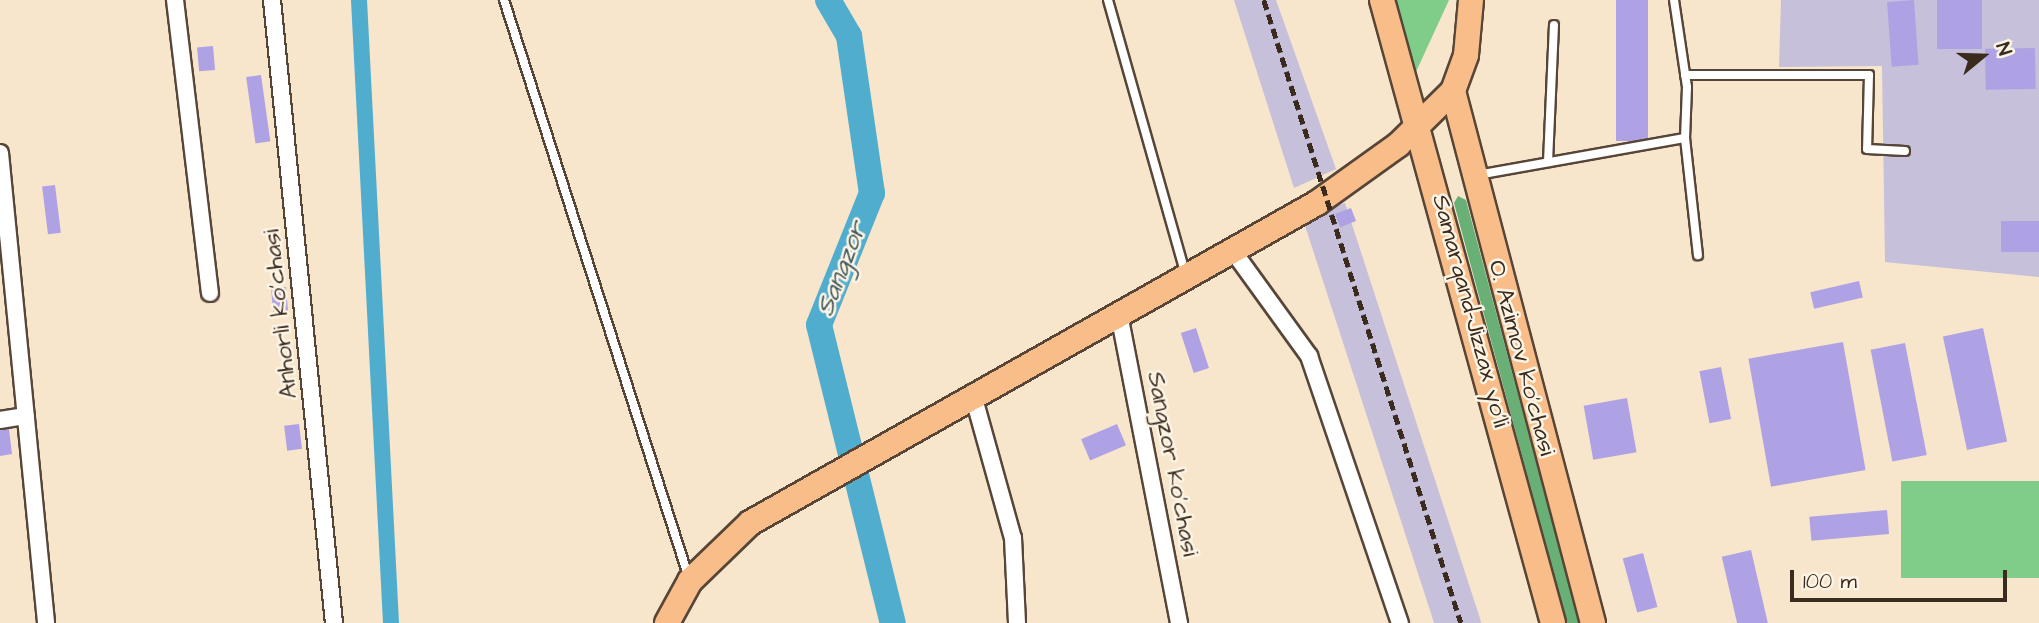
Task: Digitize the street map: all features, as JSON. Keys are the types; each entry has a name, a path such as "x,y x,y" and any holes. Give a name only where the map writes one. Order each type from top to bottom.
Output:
{"main road":[{"name":"Samarqand-Jizzax yo'li","path":"1382,0 1420,121 1553,623"},
{"path":"667,623 690,581 750,523 799,492 1326,198 1453,91 1466,55 1471,0"},
{"name":"O. Azimov ko'chasi","path":"1453,91 1471,176 1593,623"}],"street":[{"path":"175,0 210,293"},
{"name":"Anhorli ko'chasi","path":"272,0 334,623"},
{"path":"0,153 46,623"},
{"path":"1233,251 1309,356 1400,623"},
{"name":"Sangzor ko'chasi","path":"1119,314 1180,623"},
{"path":"973,395 1013,538 1017,623"},
{"path":"0,420 26,416"}],"lane":[{"path":"504,0 690,581"},
{"path":"1108,0 1186,277"},
{"path":"1674,0 1685,75 1685,138 1698,255"},
{"path":"1548,162 1554,25"},
{"path":"1685,75 1869,75 1867,149 1905,151"},
{"path":"1471,176 1685,138"}],"shaded area":[{"path":"1234,0 1276,0 1336,169 1294,188"},
{"path":"1781,0 2039,0 2039,277 1885,262 1882,66 1779,67"},
{"path":"1345,203 1481,622 1434,623 1302,217"}],"green space":[{"path":"1392,0 1449,0 1415,74"},
{"path":"1458,196 1466,200 1579,623 1567,623 1454,203"},
{"path":"1901,481 2039,481 2039,578 1901,578"}],"building":[{"path":"1616,0 1648,0 1648,141 1616,141"},
{"path":"1914,0 1919,65 1892,67 1887,2"},
{"path":"1937,0 1982,0 1982,49 1937,49"},
{"path":"213,46 215,70 199,71 197,47"},
{"path":"2035,48 2036,89 1986,90 1985,49"},
{"path":"261,75 270,141 255,143 246,77"},
{"path":"55,185 61,233 48,234 42,187"},
{"path":"1351,208 1356,221 1340,227 1335,214"},
{"path":"2001,221 2039,221 2039,252 2001,252"},
{"path":"1859,281 1863,298 1814,309 1810,292"},
{"path":"286,287 288,311 273,312 271,288"},
{"path":"1196,328 1209,368 1194,373 1181,333"},
{"path":"1983,328 2007,441 1967,450 1943,337"},
{"path":"1843,342 1866,470 1771,487 1748,359"},
{"path":"1905,343 1927,455 1892,462 1871,350"},
{"path":"1721,367 1731,419 1710,423 1699,371"},
{"path":"1627,398 1637,452 1593,460 1584,406"},
{"path":"299,424 302,449 287,451 284,426"},
{"path":"1117,424 1126,445 1090,460 1081,439"},
{"path":"9,429 12,454 0,456 0,430"},
{"path":"1887,510 1889,534 1811,541 1809,517"},
{"path":"1751,550 1768,623 1737,623 1722,557"},
{"path":"1643,553 1657,607 1637,613 1623,558"}],"waterway":[{"path":"359,0 391,623"},
{"name":"Sangzor","path":"828,0 849,36 872,193 819,325 893,623"}],"railway":[{"path":"1264,0 1461,623"}]}
